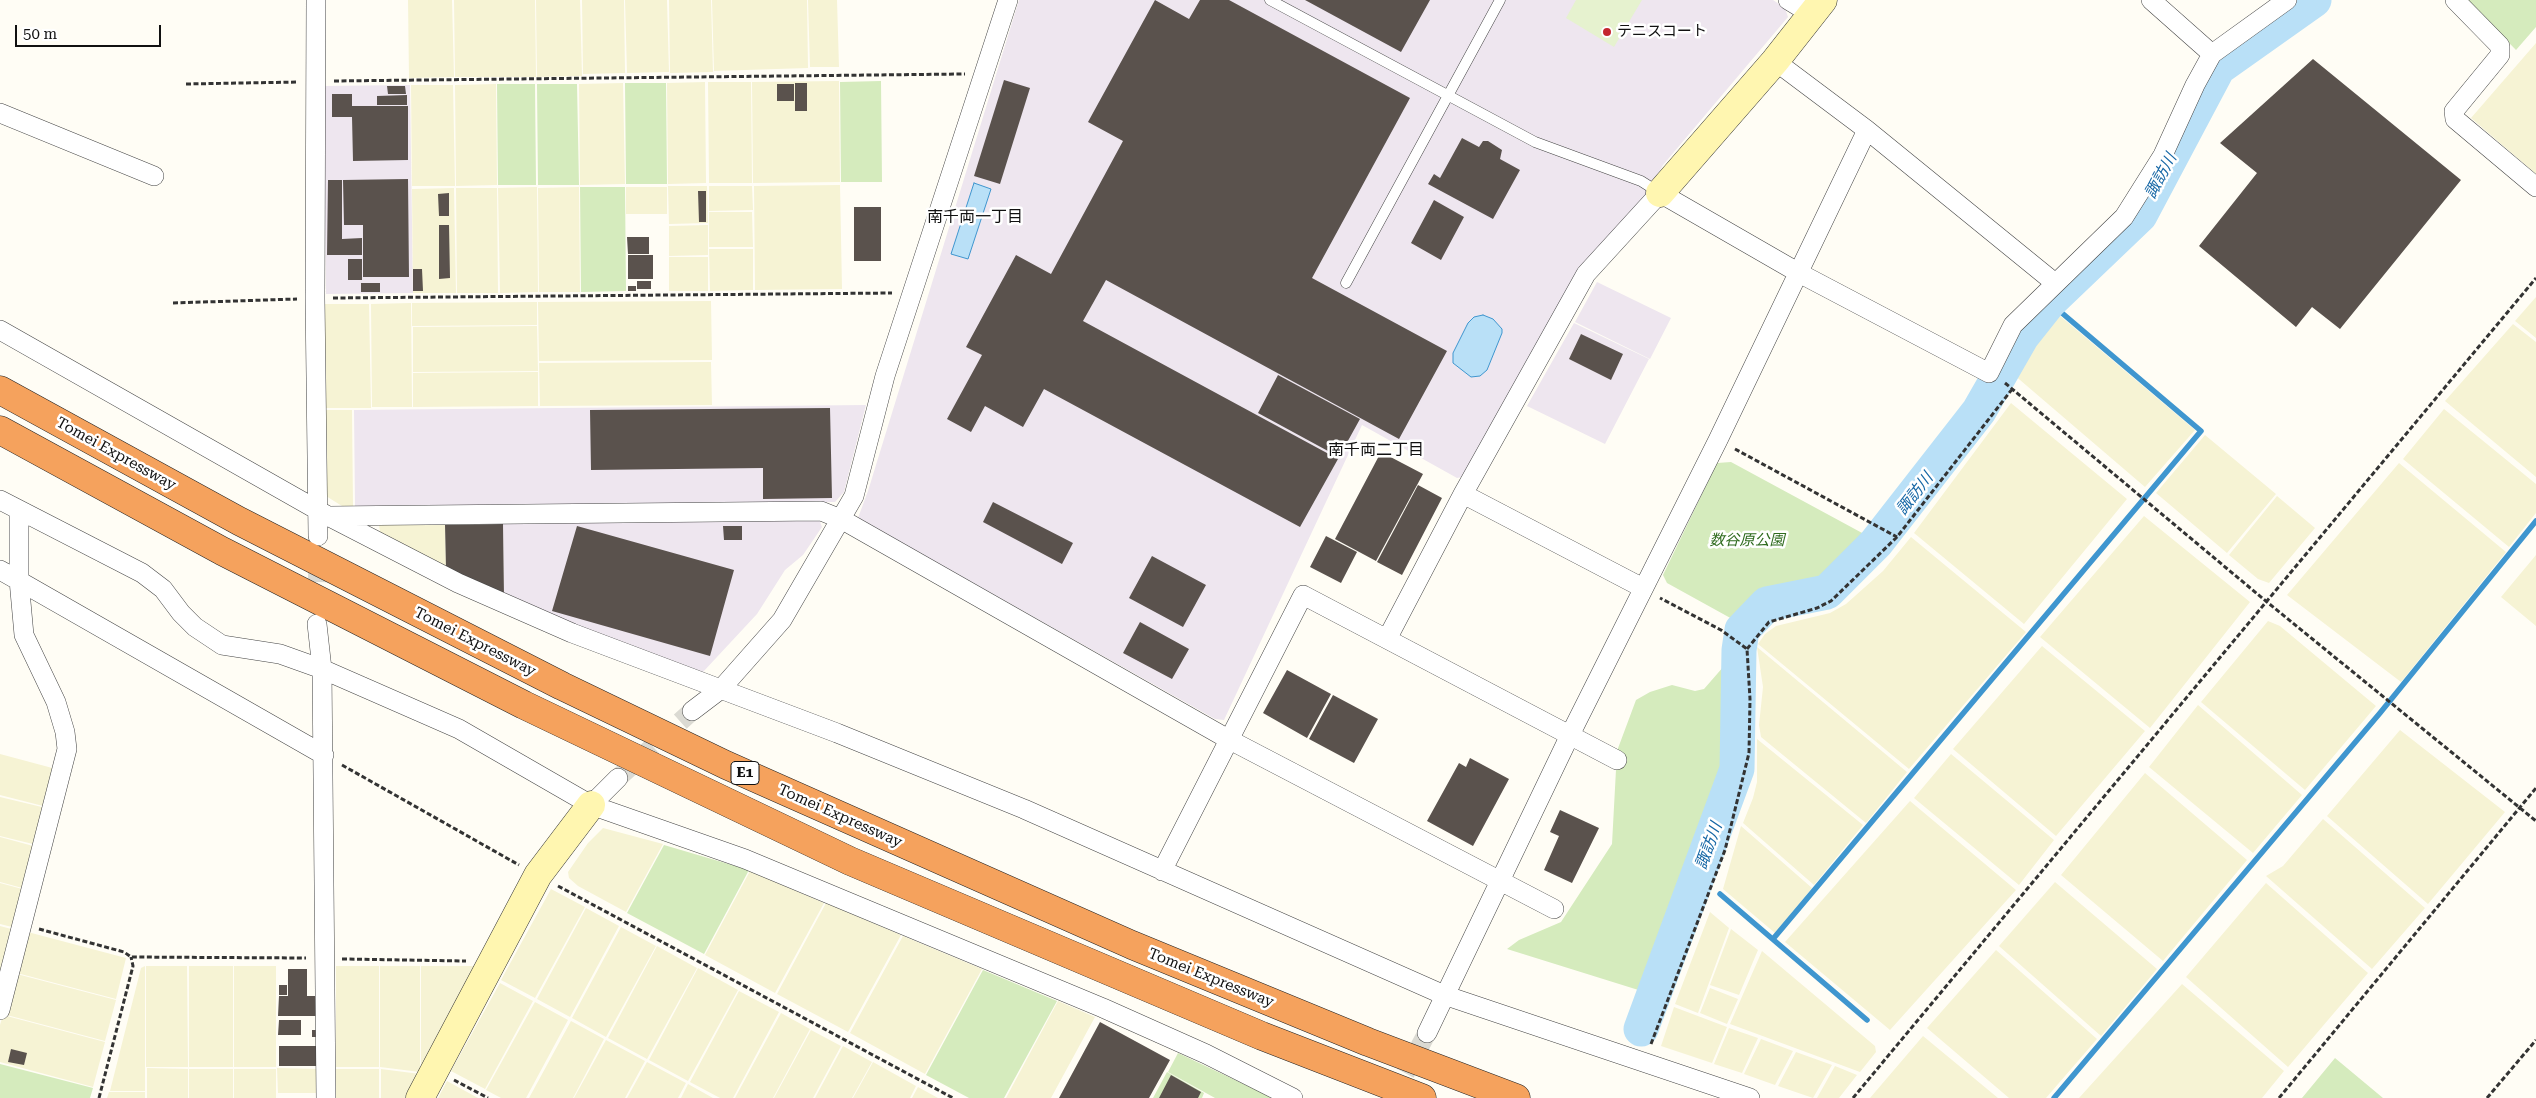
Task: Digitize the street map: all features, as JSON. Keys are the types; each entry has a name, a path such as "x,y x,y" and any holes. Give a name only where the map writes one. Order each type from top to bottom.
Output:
{"highway":[{"name":"Tomei Expressway","path":"0,390 247,526 562,686 726,765 1132,946 1368,1042 1516,1098"},
{"name":"E1","path":"0,430 222,551 524,705 850,861 1253,1032 1422,1098"}],"street":[{"path":"316,0 315,298 322,511 318,536"},
{"path":"692,711 721,689 782,620 854,496 885,376 1008,0"},
{"path":"1387,639 1463,494 1586,274 1660,193 1775,61 1817,7 1788,0"},
{"path":"2151,0 2212,54"},
{"path":"1660,193 1799,273 1989,373 2013,325 2124,218 2163,155 2195,85 2212,54 2287,0"},
{"path":"2455,0 2500,46 2500,55 2454,111 2455,118 2536,186"},
{"path":"1775,61 1866,130 2055,283"},
{"path":"0,114 154,176"},
{"path":"1427,1032 1570,735 1718,440 1866,130"},
{"path":"0,330 322,511 466,587 572,633 837,733 1024,809 1444,995 1750,1098"},
{"path":"1463,494 1643,588"},
{"path":"0,500 142,573 163,589 181,613 195,627 222,644 280,654 322,669 459,729 591,805 745,860 1103,1008 1206,1054 1293,1098"},
{"path":"0,1010 67,749 65,732 56,702 24,635 19,580 19,511"},
{"path":"322,511 821,511 841,519 1228,739 1554,910"},
{"path":"0,570 324,755"},
{"path":"1162,871 1303,596 1617,760"},
{"path":"317,624 322,669 324,755 326,1098"},
{"path":"420,1098 538,875 591,805 618,778"}],"lane":[{"path":"1270,0 1535,142 1641,181 1660,193"},
{"path":"1346,283 1500,0"}],"path":[{"path":"186,84 984,74"},
{"path":"1853,1098 2536,278"},
{"path":"173,303 315,298 912,292"},
{"path":"1989,373 2013,388 2267,602 2536,822"},
{"path":"1644,1061 1725,850 1747,763 1749,753 1750,699 1747,648 1769,622 1817,608 1831,601 1897,536 2013,388"},
{"path":"1718,440 1897,536"},
{"path":"1643,588 1721,630 1747,648"},
{"path":"324,755 538,875 953,1098"},
{"path":"2279,1098 2536,788"},
{"path":"22,925 124,952 131,957 325,958 492,962"},
{"path":"99,1098 133,966 131,957"},
{"path":"2487,1098 2536,1040"},
{"path":"435,1070 488,1098"}],"shaded area":[{"path":"408,0 452,0 454,77 409,78"},
{"path":"454,0 535,0 536,77 455,77"},
{"path":"536,0 580,0 582,76 537,77"},
{"path":"582,0 624,0 625,73 583,74"},
{"path":"625,0 667,0 669,72 627,73"},
{"path":"669,0 711,0 713,72 670,73"},
{"path":"712,0 807,0 808,68 714,71"},
{"path":"808,0 837,0 839,67 810,67"},
{"path":"1019,0 1773,0 1785,8 1788,17 1663,165 1644,199 1467,476 1457,478 1362,425 1224,720 1215,719 858,518 868,491"},
{"path":"2536,43 2536,174 2471,118"},
{"path":"839,81 840,182 753,183 752,82"},
{"path":"705,82 706,183 668,184 667,83"},
{"path":"708,82 751,82 752,183 709,183"},
{"path":"623,83 625,184 580,185 579,84"},
{"path":"496,84 497,185 456,186 455,85"},
{"path":"410,85 413,293 326,294 323,86"},
{"path":"411,85 453,85 455,186 412,186"},
{"path":"840,185 842,289 755,290 754,186"},
{"path":"668,186 707,186 708,223 669,224"},
{"path":"709,186 752,186 753,210 709,211"},
{"path":"537,187 538,292 500,293 498,188"},
{"path":"579,187 580,292 539,292 538,188"},
{"path":"626,187 667,187 667,214 626,214"},
{"path":"454,188 456,293 413,293 412,189"},
{"path":"456,188 497,188 498,293 457,293"},
{"path":"709,212 752,212 753,247 709,247"},
{"path":"708,225 708,255 669,256 669,226"},
{"path":"709,249 753,249 753,290 710,291"},
{"path":"669,257 708,257 708,291 669,291"},
{"path":"1597,282 1671,318 1650,359 1575,322"},
{"path":"2536,297 2536,338 2515,321"},
{"path":"711,301 712,360 539,361 538,302"},
{"path":"537,302 537,325 412,326 412,303"},
{"path":"411,303 412,407 372,407 371,304"},
{"path":"324,304 369,304 371,408 325,408"},
{"path":"2059,315 2195,430 2145,487 2013,374 2034,337"},
{"path":"1574,323 1649,359 1605,444 1527,406"},
{"path":"2513,324 2536,342 2536,477 2445,401"},
{"path":"537,326 538,371 413,372 413,327"},
{"path":"711,362 712,405 540,406 539,363"},
{"path":"538,372 538,406 413,407 413,373"},
{"path":"2011,403 2127,499 2024,624 1914,533"},
{"path":"866,405 844,492 835,502 355,506 354,410"},
{"path":"2444,409 2536,484 2536,513 2509,547 2403,459"},
{"path":"325,410 352,410 353,506 342,506 326,496"},
{"path":"2205,435 2276,494 2227,553 2156,493"},
{"path":"2399,463 2506,552 2401,682 2287,595"},
{"path":"2277,496 2315,528 2269,583 2258,579 2229,555"},
{"path":"2144,516 2250,602 2150,728 2040,637"},
{"path":"819,519 822,527 803,555 785,570 757,614 703,672 567,624 504,596 503,524"},
{"path":"379,525 445,525 446,569 380,532"},
{"path":"1911,537 2026,632 1909,769 1758,644 1765,634 1776,626 1830,613 1846,604 1883,571"},
{"path":"2536,555 2536,626 2501,597"},
{"path":"2268,621 2280,626 2376,706 2305,790 2201,702"},
{"path":"2042,646 2145,731 2056,836 1953,749"},
{"path":"1757,647 1907,772 1866,823 1761,737 1759,725 1763,687"},
{"path":"2198,705 2302,795 2253,853 2149,767"},
{"path":"2400,730 2505,812 2428,904 2327,816"},
{"path":"1757,739 1863,825 1814,885 1743,823 1757,782"},
{"path":"0,754 56,769 47,807 0,795"},
{"path":"1951,754 2054,840 2019,885 1914,798"},
{"path":"2145,773 2247,860 2163,961 2061,875"},
{"path":"0,797 46,808 37,845 0,836"},
{"path":"1910,801 2016,890 1890,1030 1785,942"},
{"path":"2323,819 2425,908 2372,969 2266,876 2283,866"},
{"path":"1741,826 1812,888 1775,933 1723,889"},
{"path":"603,828 663,844 626,912 578,886 569,878 568,872 588,843"},
{"path":"0,837 37,847 26,889 0,882"},
{"path":"750,871 824,903 775,993 705,955"},
{"path":"2055,882 2157,969 2101,1036 1999,946"},
{"path":"0,883 26,890 16,928 0,924"},
{"path":"2266,883 2368,973 2288,1067 2186,977"},
{"path":"551,889 585,907 535,998 501,980"},
{"path":"826,903 901,935 848,1032 777,994"},
{"path":"586,908 619,926 570,1017 537,999"},
{"path":"1710,912 1729,928 1698,1013 1675,1004"},
{"path":"0,926 15,930 5,970 0,969"},
{"path":"621,927 656,946 606,1037 572,1018"},
{"path":"1731,929 1758,950 1739,995 1710,985"},
{"path":"24,931 126,958 116,999 13,972"},
{"path":"903,936 982,969 925,1074 850,1033"},
{"path":"657,946 697,968 647,1059 608,1038"},
{"path":"1996,950 2097,1039 2046,1098 2009,1098 1927,1028"},
{"path":"1762,951 1875,1046 1876,1052 1860,1072 1730,1024"},
{"path":"145,966 145,1091 110,1091 141,968"},
{"path":"146,966 187,966 188,1067 146,1067"},
{"path":"189,966 233,966 233,1067 189,1067"},
{"path":"234,966 276,966 276,1067 234,1067"},
{"path":"336,966 379,966 379,1067 336,1067"},
{"path":"380,966 420,966 420,1072 380,1067"},
{"path":"421,966 480,966 421,1076"},
{"path":"698,968 738,990 688,1081 649,1060"},
{"path":"13,973 116,1000 105,1041 3,1014"},
{"path":"500,983 533,1001 485,1089 451,1071"},
{"path":"2182,984 2284,1071 2262,1098 2079,1098"},
{"path":"1710,988 1738,999 1727,1024 1700,1013"},
{"path":"739,991 779,1012 733,1098 720,1098 690,1082"},
{"path":"1058,1001 1095,1017 1051,1098 1006,1098"},
{"path":"535,1002 568,1020 526,1098 501,1098 486,1090"},
{"path":"1674,1007 1727,1027 1712,1063 1661,1046"},
{"path":"781,1013 810,1029 773,1098 735,1098"},
{"path":"3,1015 105,1042 93,1087 0,1062 0,1025"},
{"path":"571,1021 604,1039 573,1098 529,1098"},
{"path":"1729,1028 1758,1038 1742,1073 1714,1064"},
{"path":"811,1030 841,1046 813,1098 774,1098"},
{"path":"1923,1036 1998,1098 1870,1098"},
{"path":"1761,1039 1793,1051 1775,1085 1744,1074"},
{"path":"606,1040 645,1061 625,1098 574,1098"},
{"path":"843,1046 872,1062 852,1098 815,1098"},
{"path":"1796,1052 1832,1065 1813,1098 1778,1086"},
{"path":"647,1062 686,1083 678,1098 627,1098"},
{"path":"873,1062 916,1086 910,1098 853,1098"},
{"path":"1835,1066 1857,1075 1839,1098 1817,1098"},
{"path":"147,1068 188,1069 188,1098 147,1098"},
{"path":"277,1068 319,1069 319,1093 278,1093"},
{"path":"189,1069 233,1069 233,1098 189,1098"},
{"path":"234,1069 276,1069 276,1098 234,1098"},
{"path":"336,1069 379,1069 379,1098 336,1098"},
{"path":"381,1069 420,1074 410,1098 381,1098"},
{"path":"447,1081 478,1098 438,1098"},
{"path":"688,1084 713,1098 681,1098"},
{"path":"918,1087 938,1098 912,1098"},
{"path":"109,1092 145,1092 145,1098 107,1098"}],"green space":[{"name":"テニスコート","path":"1576,0 1642,0 1614,47 1566,18"},
{"path":"2467,0 2536,0 2536,27 2516,50"},
{"path":"881,81 882,182 841,182 840,82"},
{"path":"625,83 666,83 667,184 626,184"},
{"path":"497,84 535,84 536,185 498,185"},
{"path":"537,84 577,84 579,185 538,185"},
{"path":"580,187 625,187 626,291 581,292"},
{"name":"数谷原公園","path":"1731,462 1864,534 1866,542 1825,579 1809,587 1767,598 1744,620 1734,620 1667,583 1663,575 1717,463"},
{"path":"1731,658 1729,750 1726,778 1648,993 1507,949 1519,940 1561,922 1612,844 1617,751 1636,700 1650,692 1672,685 1695,691 1704,689"},
{"path":"664,845 749,870 704,954 627,913"},
{"path":"983,970 1057,1001 1004,1098 969,1098 926,1075"},
{"path":"1178,1053 1273,1098 1215,1098 1168,1072"},
{"path":"2335,1058 2383,1098 2302,1098"},
{"path":"0,1064 93,1088 90,1098 0,1098"},
{"path":"1167,1072 1204,1093 1202,1098 1153,1098"}],"water":[{"path":"974,183 991,189 968,259 951,254"},
{"path":"1483,315 1493,319 1502,329 1502,333 1487,370 1480,376 1471,377 1453,363 1453,353 1468,323 1474,317"}],"building":[{"path":"1155,0 1189,19 1200,0 1229,0 1410,98 1312,278 1447,351 1399,439 1106,280 1083,321 1338,459 1300,527 1044,389 1023,427 985,406 971,432 947,419 982,355 966,347 1016,255 1051,274 1123,141 1088,122"},
{"path":"1305,0 1430,0 1401,52"},
{"path":"2313,59 2461,180 2340,329 2312,307 2296,327 2199,246 2257,173 2220,143"},
{"path":"1004,80 1030,88 1000,184 974,176"},
{"path":"795,83 807,83 807,111 795,111"},
{"path":"777,84 794,84 794,101 777,101"},
{"path":"387,86 405,86 406,94 388,94"},
{"path":"332,94 352,94 352,106 408,106 408,160 353,161 352,117 332,117"},
{"path":"407,95 407,105 377,105 377,96"},
{"path":"1462,138 1479,147 1483,141 1488,141 1502,150 1500,159 1520,170 1493,219 1428,184 1434,174 1440,178"},
{"path":"408,179 409,277 363,277 363,225 344,225 343,180"},
{"path":"328,180 342,180 342,239 362,238 362,255 327,255"},
{"path":"698,191 706,191 706,222 699,222"},
{"path":"449,193 449,216 439,216 438,194"},
{"path":"1434,200 1464,217 1441,260 1411,243"},
{"path":"854,207 881,207 881,261 854,261"},
{"path":"439,225 449,225 450,278 439,279"},
{"path":"627,237 649,237 649,254 628,254"},
{"path":"628,255 653,255 653,279 628,279"},
{"path":"348,259 362,259 362,280 348,280"},
{"path":"413,269 422,269 423,291 413,291"},
{"path":"637,281 651,281 651,289 637,289"},
{"path":"361,283 380,283 380,292 361,292"},
{"path":"628,286 636,286 636,291 628,291"},
{"path":"1581,334 1623,354 1611,380 1569,359"},
{"path":"1278,375 1360,419 1339,457 1258,413"},
{"path":"830,408 832,498 763,499 763,468 591,470 590,410"},
{"path":"1381,452 1423,474 1376,561 1335,539"},
{"path":"1418,485 1442,498 1402,575 1377,562"},
{"path":"993,502 1073,543 1062,564 983,522"},
{"path":"503,524 504,596 446,569 445,525"},
{"path":"577,526 734,570 710,656 552,611"},
{"path":"723,526 742,526 742,540 724,540"},
{"path":"1326,536 1357,552 1341,583 1310,567"},
{"path":"1152,556 1206,585 1183,627 1129,598"},
{"path":"1140,622 1189,649 1172,679 1123,653"},
{"path":"1287,670 1331,694 1307,738 1263,713"},
{"path":"1333,695 1378,719 1354,763 1309,739"},
{"path":"1470,758 1509,779 1473,846 1427,821 1459,763 1466,767"},
{"path":"1560,810 1599,828 1572,883 1544,870 1559,836 1550,832"},
{"path":"288,969 307,969 307,996 318,996 318,1016 278,1016 279,996 288,996"},
{"path":"279,985 287,985 287,995 279,995"},
{"path":"279,1020 301,1020 301,1035 278,1035"},
{"path":"1100,1022 1170,1060 1149,1098 1059,1098"},
{"path":"312,1030 317,1030 317,1037 312,1037"},
{"path":"279,1046 318,1046 318,1066 279,1066"},
{"path":"11,1049 27,1053 24,1065 8,1062"},
{"path":"1171,1075 1201,1092 1198,1098 1159,1098"}],"waterway":[{"name":"諏訪川","path":"1641,1029 1737,769 1739,650 1742,630 1767,604 1827,592 1876,543 1979,411 2022,336 2049,302 2140,215 2218,68 2314,0"},
{"path":"1773,939 2201,431 2049,302"},
{"path":"2054,1098 2380,713 2536,521"},
{"path":"1720,894 1867,1020"}],"tunnel":[{"path":"317,610 318,552"},
{"path":"618,778 692,711"},
{"path":"1392,1098 1427,1033"}],"place":[{"name":"テニスコート","path":"1607,32"}],"district":[{"name":"南千両一丁目","path":"975,217"},
{"name":"南千両二丁目","path":"1376,450"}]}
